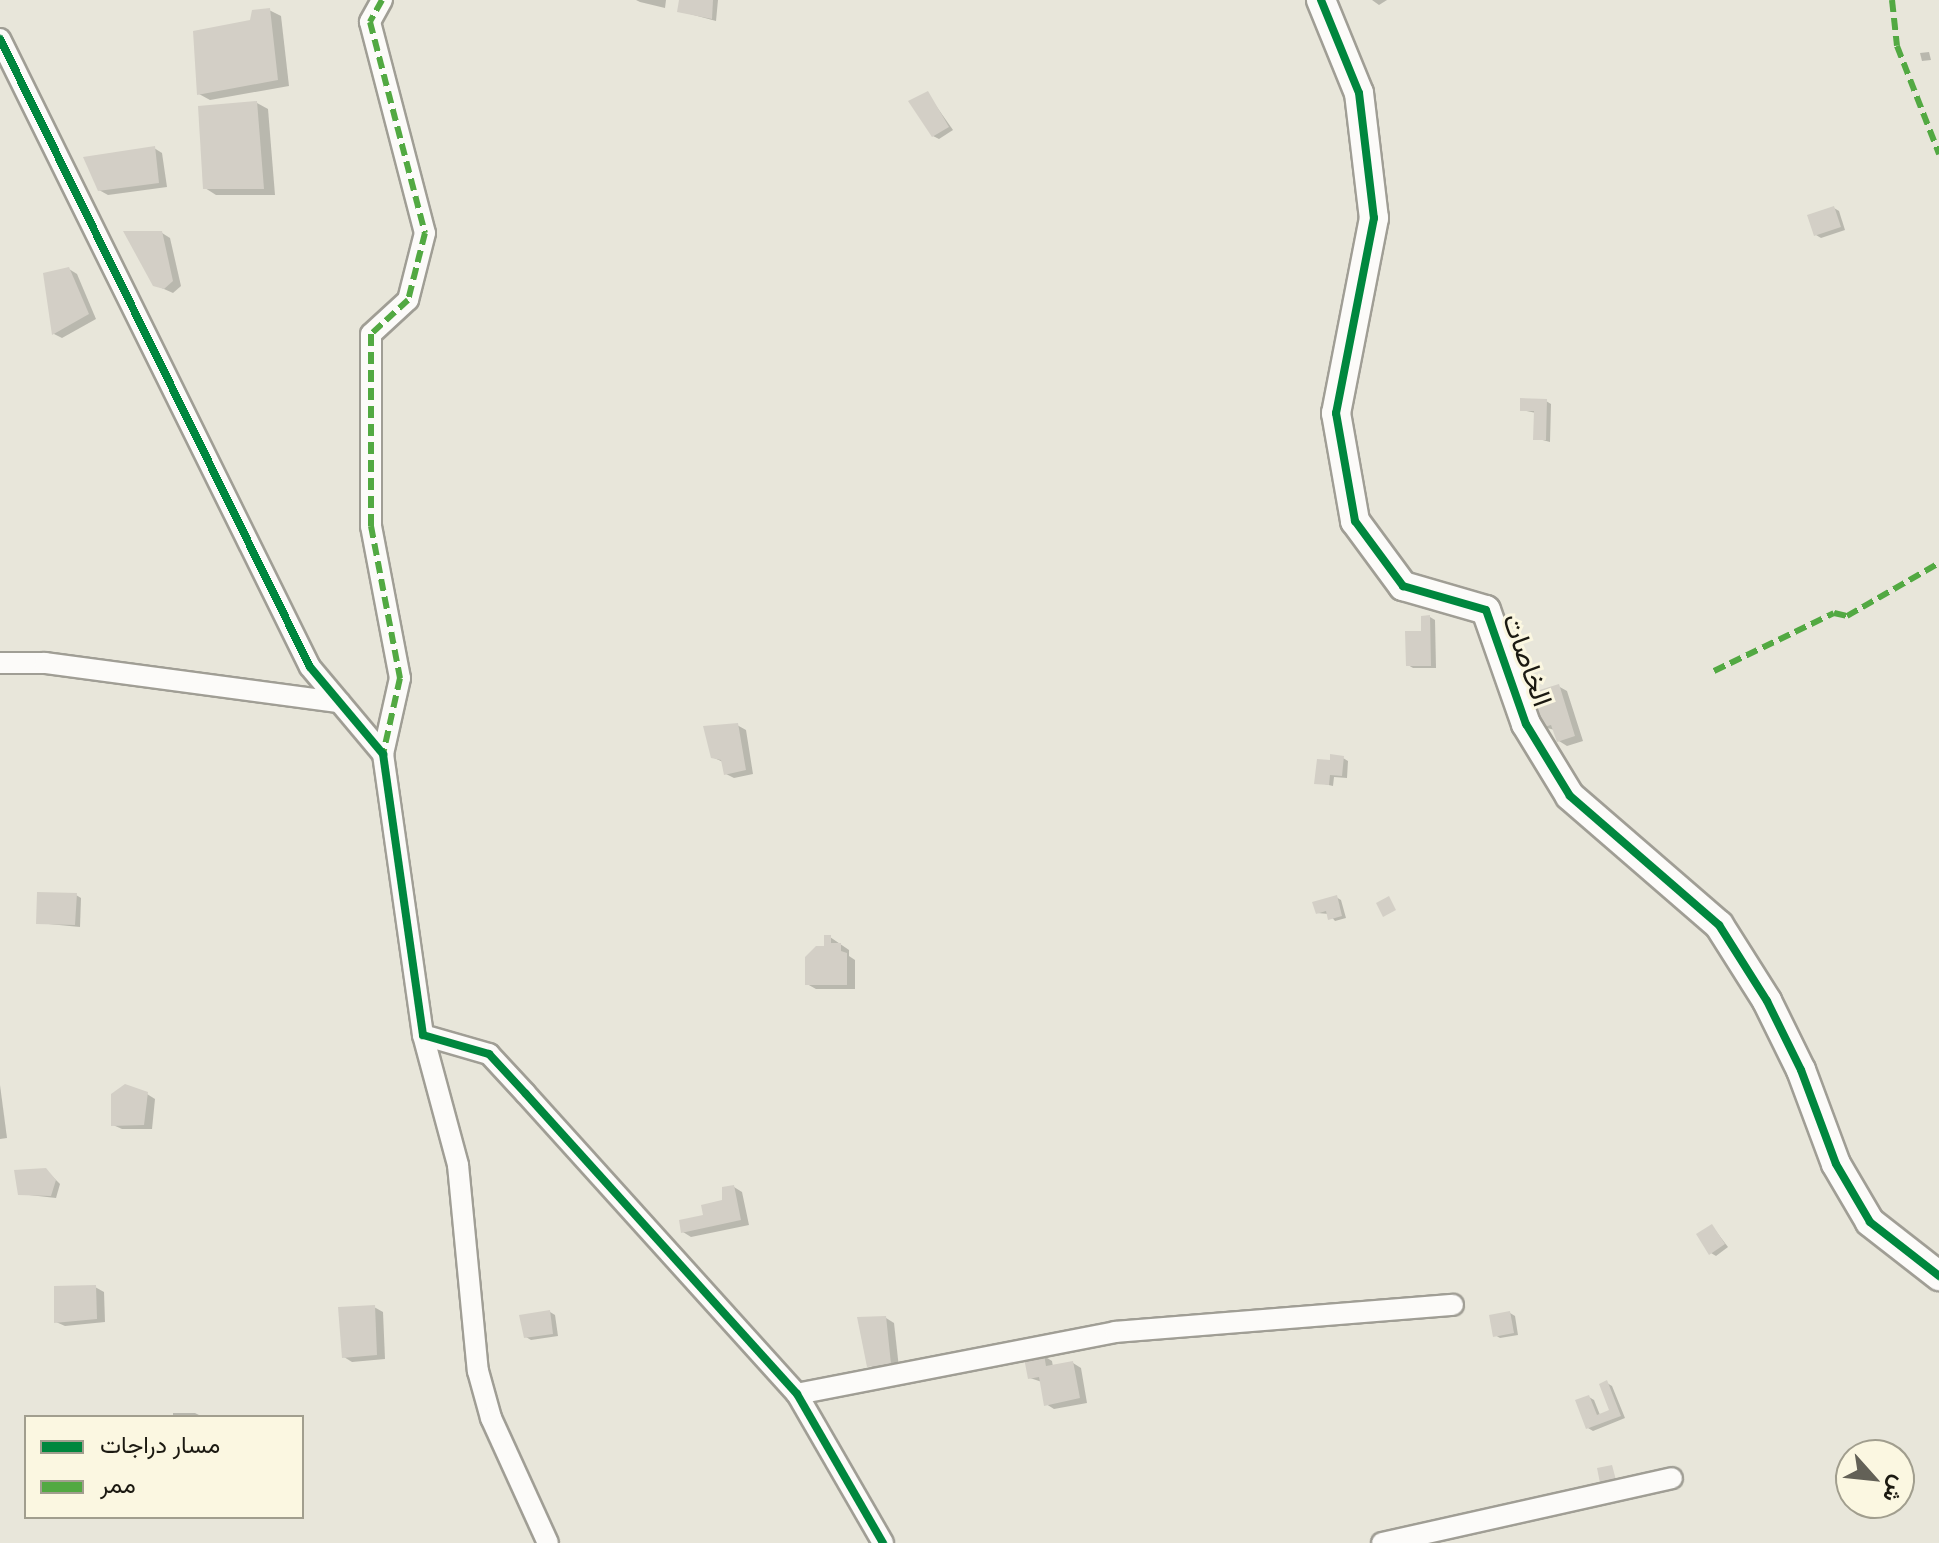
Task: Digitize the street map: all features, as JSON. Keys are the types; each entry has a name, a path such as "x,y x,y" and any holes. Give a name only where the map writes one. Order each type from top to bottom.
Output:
{"street":[{"path":"382,0 370,22 425,233 408,300 371,334 371,526 400,678 383,754 423,1035 458,1165 478,1371 491,1418 548,1543"},
{"name":"الخاصات","path":"1321,0 1359,93 1374,218 1336,413 1355,521 1403,586 1486,610 1526,724 1570,796 1719,925 1767,1001 1801,1070 1836,1164 1870,1222 1939,1276"},
{"path":"0,39 310,667 383,754"},
{"path":"0,663 45,663 339,702"},
{"path":"423,1035 489,1054 797,1394 883,1543"},
{"path":"797,1394 1115,1332 1453,1305"},
{"path":"1382,1543 1672,1478"}],"building":[{"path":"679,0 713,0 712,19 677,12"},
{"path":"270,8 278,80 197,95 193,31 250,20 252,10"},
{"path":"928,91 949,127 932,137 908,101"},
{"path":"257,101 264,189 203,189 198,106"},
{"path":"155,146 159,183 98,191 83,157"},
{"path":"1834,206 1841,227 1814,236 1807,215"},
{"path":"123,231 162,231 173,281 164,289 153,286"},
{"path":"69,267 89,314 52,335 43,273"},
{"path":"1520,398 1547,399 1546,440 1533,440 1534,411 1520,411"},
{"path":"1430,615 1431,666 1406,666 1405,631 1421,631 1421,616"},
{"path":"1559,684 1575,736 1557,742 1551,725 1541,728 1530,693"},
{"path":"738,723 746,770 724,775 721,760 711,758 703,726"},
{"path":"1330,754 1344,756 1342,776 1330,775 1329,785 1314,784 1317,759 1330,760"},
{"path":"37,892 77,893 75,925 36,924"},
{"path":"1337,895 1342,916 1328,920 1326,911 1316,914 1312,902"},
{"path":"1389,896 1396,910 1383,917 1376,903"},
{"path":"824,935 831,935 831,943 841,943 841,951 847,953 847,985 805,985 805,957 816,946 824,946"},
{"path":"125,1084 148,1092 144,1125 111,1126 111,1094"},
{"path":"46,1168 56,1180 51,1196 18,1195 14,1170"},
{"path":"734,1185 741,1220 681,1233 679,1220 703,1215 701,1205 722,1200 722,1187"},
{"path":"1712,1224 1725,1244 1709,1255 1696,1234"},
{"path":"96,1285 97,1319 54,1323 54,1286"},
{"path":"375,1305 377,1355 342,1358 338,1307"},
{"path":"550,1310 553,1334 524,1338 519,1315"},
{"path":"1510,1311 1514,1333 1493,1337 1489,1315"},
{"path":"886,1316 891,1364 867,1367 857,1317"},
{"path":"1044,1354 1046,1366 1073,1361 1080,1398 1044,1406 1039,1377 1028,1379 1024,1358"},
{"path":"1607,1380 1621,1416 1586,1429 1575,1400 1589,1395 1597,1415 1609,1410 1599,1384"},
{"path":"1612,1465 1616,1480 1600,1483 1597,1468"}],"marked path":[{"path":"382,0 370,22 425,233 408,300 371,334 371,526 400,678 383,754"},
{"path":"1892,0 1897,46 1939,154"},
{"path":"1714,671 1834,613 1847,616 1939,563"}],"cycle path":[{"path":"1321,0 1359,93 1374,218 1336,413 1355,521 1403,586 1486,610 1526,724 1570,796 1719,925 1767,1001 1801,1070 1836,1164 1870,1222 1939,1276"},
{"path":"0,39 310,667 383,754 423,1035 489,1054 526,1094 797,1394 883,1543"}]}
